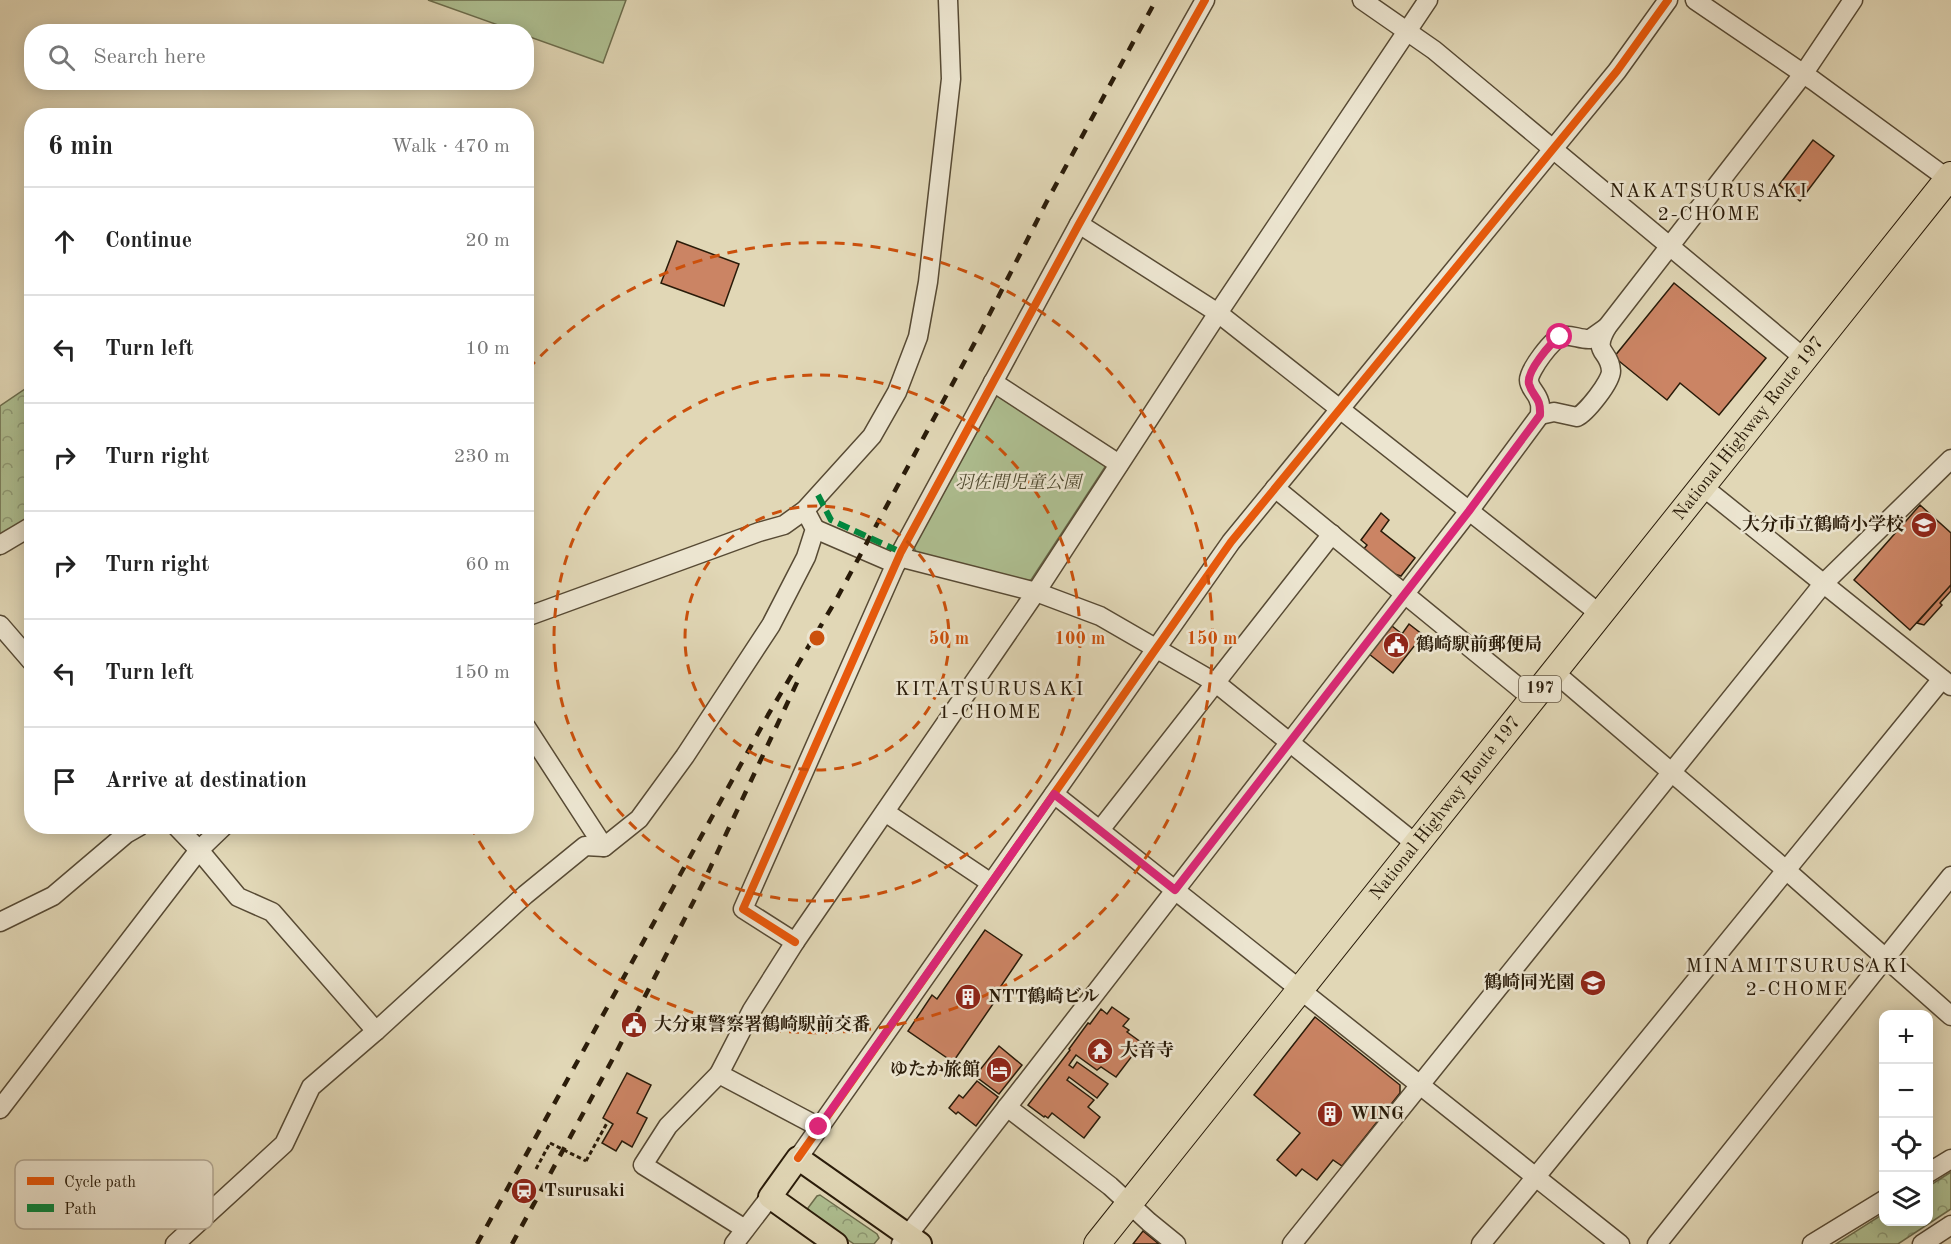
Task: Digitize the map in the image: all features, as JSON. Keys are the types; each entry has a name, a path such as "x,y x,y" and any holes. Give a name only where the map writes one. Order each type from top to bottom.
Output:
{"highway":[{"name":"National Highway Route 197","path":"1097,1244 1950,177"}],"main road":[{"path":"836,1244 770,1197 798,1158 910,1241"}],"street":[{"path":"534,614 784,525 805,510 872,436 897,392 918,337 928,282 951,80 948,0"},
{"path":"795,942 743,909 898,560 1079,224 1205,0"},
{"path":"1362,0 1434,50 1804,358"},
{"path":"770,1197 740,1236 643,1165 668,1126 719,1074 752,1010 795,942 1036,592 1218,313 1428,0"},
{"path":"798,1158 1231,542 1617,71 1668,0"},
{"path":"1695,0 1804,73 1950,177"},
{"path":"1540,415 1554,412 1576,417 1585,412 1611,375 1611,369 1599,346 1607,327 1804,73 1853,0"},
{"path":"1079,224 1218,313 1600,614"},
{"path":"910,1241 1007,1107 1469,511 1540,415 1539,399 1529,379 1532,369 1560,337 1590,339 1607,327"},
{"path":"993,382 1119,464"},
{"path":"1292,1244 1823,584 1951,459"},
{"path":"1481,1244 1786,870 1946,683 1702,486"},
{"path":"1275,488 1533,699"},
{"path":"805,510 815,529 898,560 1036,592 1100,616 1216,683 1416,844"},
{"path":"213,1219 284,1144 311,1088 525,895 585,846 604,847 639,819 686,756 771,625 806,557 815,529"},
{"path":"0,545 24,531"},
{"path":"1100,830 1332,534"},
{"path":"0,625 24,653"},
{"path":"1554,672 1786,870 1951,1016"},
{"path":"534,739 604,847"},
{"path":"1054,794 1620,1244"},
{"path":"885,812 991,883"},
{"path":"0,922 54,896 126,834"},
{"path":"184,834 238,897 272,912 376,1031"},
{"path":"0,1109 199,850 216,834"},
{"path":"1657,1244 1951,876"},
{"path":"719,1074 819,1127"},
{"path":"1007,1107 1110,1186 1176,1244"},
{"path":"1931,1172 1951,1159"},
{"path":"1812,1244 1879,1203"},
{"path":"1922,1244 1951,1225"},
{"path":"176,1244 195,1238"}],"path":[{"path":"536,1169 550,1143 586,1161 607,1123"}],"green space":[{"path":"428,0 626,0 603,63 534,38 534,24 495,24"},
{"path":"24,390 24,540 0,555 0,406"},
{"name":"羽佐間児童公園","path":"1002,391 1103,458 1105,467 1031,580 1024,582 916,552 913,545 993,393"},
{"path":"1951,1172 1951,1209 1933,1221 1933,1183"},
{"path":"820,1195 877,1234 879,1238 874,1244 854,1244 809,1213 808,1208"},
{"path":"1879,1217 1879,1226 1925,1226 1898,1244 1836,1244"}],"building":[{"path":"1813,140 1834,156 1800,201 1779,185"},
{"path":"677,241 739,264 724,306 661,283"},
{"path":"1674,283 1766,358 1719,415 1680,383 1667,400 1614,357"},
{"path":"1920,505 1951,533 1951,585 1910,630 1854,580"},
{"path":"1381,513 1389,520 1381,531 1415,558 1401,576 1395,574 1393,576 1363,550 1367,545 1361,540"},
{"path":"1951,585 1951,591 1940,603 1942,605 1924,625 1917,623"},
{"name":"鶴崎駅前郵便局","path":"1409,624 1423,635 1393,673 1369,654 1392,626 1402,634"},
{"name":"NTT鶴崎ビル","path":"985,930 1022,955 1001,986 1004,988 953,1062 908,1031 932,995 937,999"},
{"path":"1112,1007 1129,1019 1123,1026 1129,1030 1127,1032 1142,1043 1116,1077 1101,1067 1097,1070 1076,1055 1069,1065 1073,1068 1077,1062 1108,1084 1097,1098 1069,1077 1067,1080 1094,1100 1088,1107 1100,1117 1084,1138 1052,1113 1048,1118 1044,1117 1028,1105 1088,1023 1090,1024 1101,1009 1107,1014"},
{"name":"WING","path":"1315,1017 1400,1085 1400,1093 1342,1166 1333,1160 1317,1180 1302,1169 1296,1176 1277,1160 1300,1133 1254,1095"},
{"name":"ゆたか旅館","path":"999,1046 1022,1065 999,1094 975,1076"},
{"path":"627,1073 651,1085 637,1113 647,1118 632,1147 622,1141 616,1151 602,1143 613,1124 603,1118"},
{"path":"977,1081 998,1097 976,1126 949,1108 959,1095 963,1098"},
{"path":"1143,1231 1159,1244 1133,1244"}],"railway":[{"path":"477,1244 768,715 836,600 1156,0"},
{"path":"512,1244 617,1051 704,881 801,674"}],"marked path":[{"path":"818,495 831,520 901,552"}],"cycle path":[{"path":"795,942 743,909 901,552 1079,224 1205,0"},
{"path":"798,1158 1231,542 1617,71 1668,0"}],"place":[{"name":"大分市立鶴崎小学校","path":"1924,525"},
{"name":"鶴崎駅前郵便局","path":"1396,645"},
{"name":"鶴崎同光園","path":"1593,983"},
{"name":"NTT鶴崎ビル","path":"968,997"},
{"name":"大分東警察署鶴崎駅前交番","path":"634,1025"},
{"name":"大音寺","path":"1100,1051"},
{"name":"ゆたか旅館","path":"999,1070"},
{"name":"WING","path":"1330,1114"},
{"name":"Tsurusaki","path":"524,1191"}],"district":[{"name":"NAKATSURUSAKI 2-CHOME","path":"1709,204"},
{"name":"KITATSURUSAKI 1-CHOME","path":"990,702"},
{"name":"MINAMITSURUSAKI 2-CHOME","path":"1797,978"}],"route":[{"path":"819,1127 1054,794 1175,890 1469,511 1540,415 1539,399 1529,383 1530,374 1545,352 1560,337"}]}
